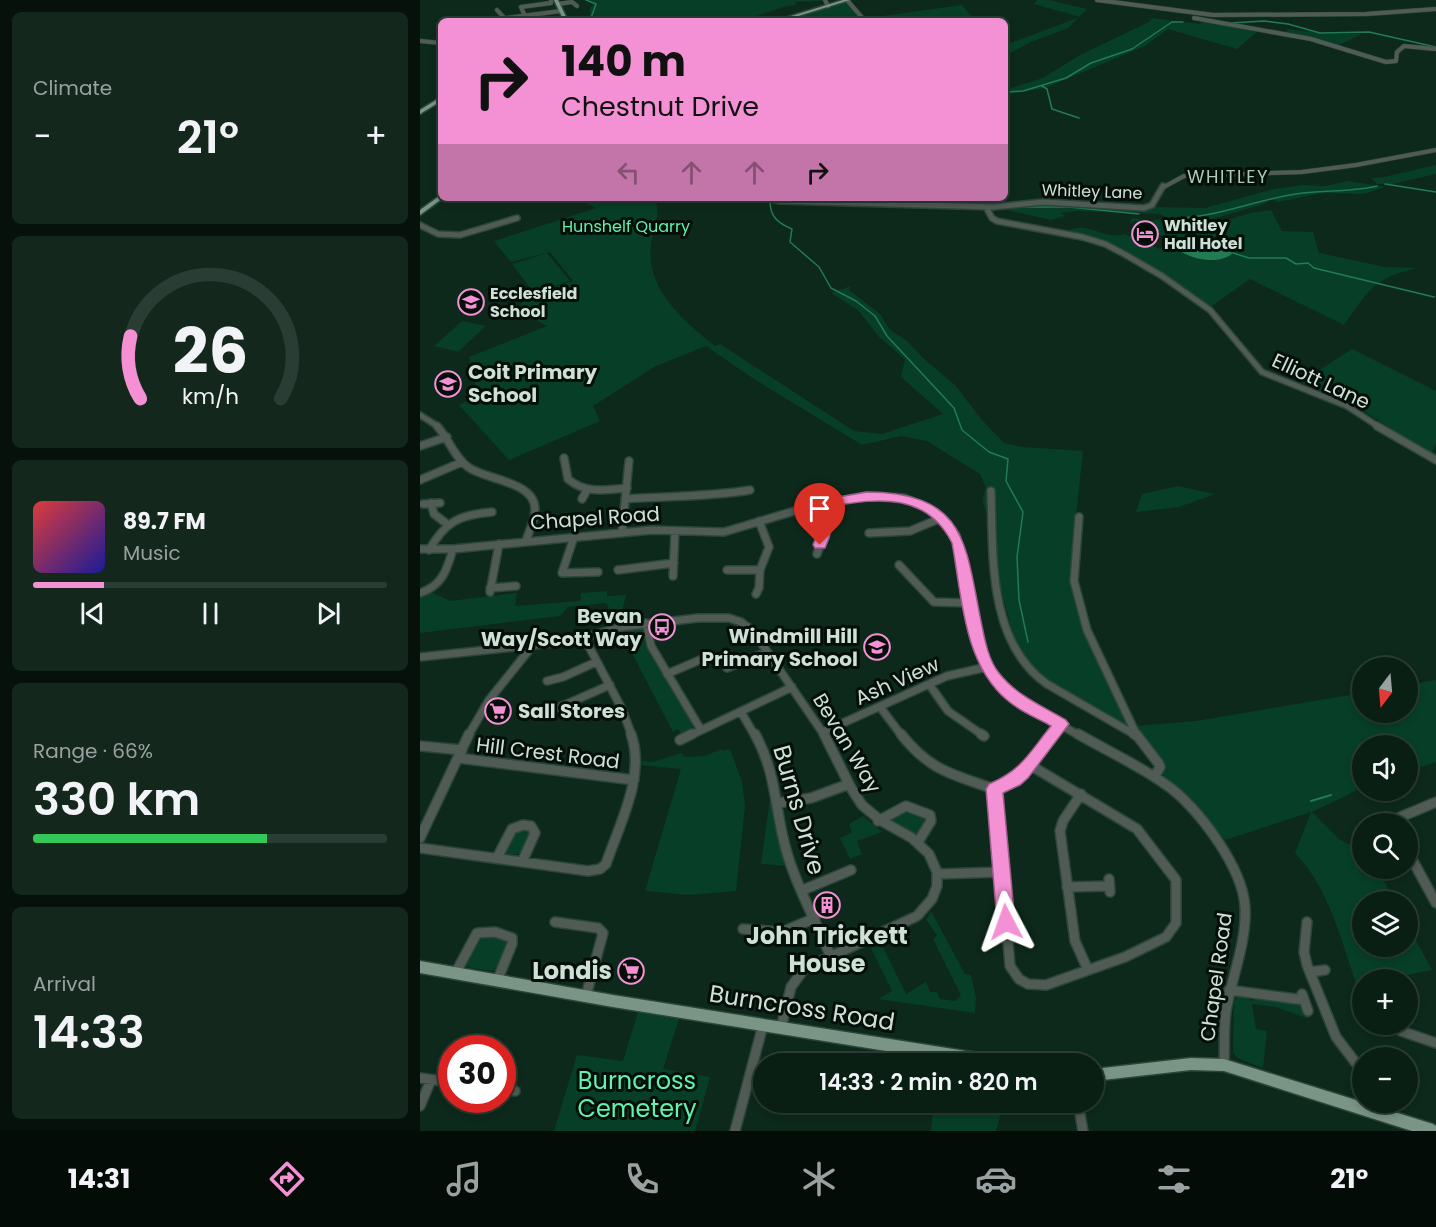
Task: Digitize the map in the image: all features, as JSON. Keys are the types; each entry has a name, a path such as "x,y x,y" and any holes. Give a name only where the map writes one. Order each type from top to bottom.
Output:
{"main road":[{"path":"787,18 848,0"},
{"path":"557,2 564,18"},
{"path":"420,112 438,101"},
{"path":"420,213 438,199"},
{"name":"Burncross Road","path":"420,967 940,1053"},
{"path":"1104,1074 1191,1064 1224,1065 1352,1102"},
{"path":"1385,1113 1433,1131"}],"street":[{"path":"535,18 552,3 551,0"},
{"path":"825,0 828,6"},
{"path":"848,0 863,18"},
{"path":"1097,0 1179,12 1220,15 1364,14 1436,9"},
{"path":"557,2 573,2 577,6"},
{"path":"524,14 521,5 561,11"},
{"path":"544,8 551,18"},
{"path":"497,10 504,18"},
{"path":"1179,12 1194,18 1323,42 1382,62 1396,61 1397,52 1404,46 1436,49"},
{"path":"512,18 539,13"},
{"path":"420,41 438,44"},
{"path":"420,48 429,42"},
{"name":"Whitley Lane","path":"780,201 986,207 1028,202 1144,208 1152,205 1164,185 1184,176 1302,172 1356,165 1436,150"},
{"name":"Elliott Lane","path":"986,207 997,221 1082,237 1105,244 1126,255 1162,276 1210,310 1262,372 1347,406 1404,444 1436,460"},
{"path":"420,225 429,227 438,235 455,236 517,218"},
{"path":"420,415 437,424 462,462 485,476 517,486 534,501 535,512 526,541"},
{"path":"420,446 447,437"},
{"path":"564,458 568,479 574,485 587,490 627,488"},
{"path":"622,532 629,461"},
{"path":"420,480 462,462"},
{"path":"479,481 485,476"},
{"path":"582,498 587,490"},
{"path":"625,499 690,494 727,494 750,490"},
{"path":"991,491 995,578 1017,657 1027,669 1045,682 1137,736"},
{"name":"Chapel Road","path":"420,549 453,549 652,530 712,533 825,503 867,496 894,496 914,501 941,518 956,535 978,644 987,668 996,682 1013,698 1155,776 1178,794 1226,853 1242,886 1245,908 1243,935 1229,990 1224,1065"},
{"path":"440,503 427,504 434,514 447,524"},
{"path":"817,554 826,525 825,503"},
{"path":"429,550 447,524 464,515 492,512"},
{"path":"1079,517 1073,574 1075,586 1091,640 1137,736 1159,764 1160,767 1155,776"},
{"path":"868,533 910,531 941,518"},
{"path":"756,594 759,588 760,570 770,547 759,521"},
{"path":"673,576 675,531"},
{"path":"574,537 561,576 598,572"},
{"path":"499,544 490,590 516,586"},
{"path":"420,593 430,590 443,580 453,549"},
{"path":"618,570 674,563"},
{"path":"904,566 934,602 971,603"},
{"path":"727,570 760,570"},
{"name":"Bevan Way","path":"420,657 585,639 621,627 646,623 729,618 749,627 768,652 823,732 861,805 878,821 918,842 931,855 938,874"},
{"path":"646,623 648,640 701,730"},
{"path":"420,848 588,871 600,868 610,858 637,764 633,739 622,709 585,639"},
{"path":"420,838 484,707 499,686 525,659 534,644"},
{"path":"727,668 768,652"},
{"path":"667,674 702,659 708,659"},
{"path":"547,681 596,662"},
{"name":"Ash View","path":"823,732 929,684 957,674 987,668"},
{"path":"929,684 948,711 982,732"},
{"path":"553,710 564,709 610,685"},
{"path":"680,740 792,687"},
{"path":"880,707 915,752 934,767 994,789 1015,780 1030,765 1061,724"},
{"name":"Burns Drive","path":"741,712 763,750 773,776 783,840 791,866 830,955"},
{"name":"Hill Crest Road","path":"420,746 634,780"},
{"path":"994,789 1008,959 1014,974 1028,984 1039,986 1125,957 1170,933 1177,919 1177,885 1172,874 1137,829 1030,765"},
{"path":"778,803 811,798 849,784"},
{"path":"1081,794 1061,826 1075,941 1088,969"},
{"path":"1410,813 1436,802"},
{"path":"878,821 906,806 930,816 931,821 918,842"},
{"path":"497,858 510,830 514,826 525,824 531,826 534,833 522,862"},
{"path":"802,890 851,870"},
{"path":"1418,870 1436,903"},
{"path":"781,1028 794,981 804,969 917,916 935,894 938,874 1002,872"},
{"path":"1067,887 1109,885"},
{"path":"743,929 782,932 815,918"},
{"path":"555,922 598,928 603,933 586,996"},
{"path":"1307,922 1304,952 1310,972 1336,1037 1352,1058"},
{"path":"455,974 477,933 483,931 512,938 512,944 497,981"},
{"path":"1310,972 1325,970"},
{"path":"1229,990 1303,997 1308,1011"},
{"path":"735,1131 763,1025"},
{"path":"1414,1035 1436,1042"},
{"path":"420,1078 438,1081"},
{"path":"420,1106 431,1080"},
{"path":"1080,1113 1083,1131"}],"green space":[{"path":"587,0 822,0 795,2 796,5 786,6 751,18 590,18 590,9 594,3"},
{"path":"1037,0 1049,0 1087,9 1079,17 1034,4"},
{"path":"847,2 862,18 790,18"},
{"path":"962,5 973,18 868,18"},
{"path":"1078,18 1068,28 1031,42 1008,54 1008,44"},
{"path":"1152,18 1199,24 1206,21 1258,31 1237,49 1168,29 1145,46 1045,88 1008,94 1008,89 1043,78 1080,55 1149,22"},
{"path":"1287,29 1329,34 1362,34 1339,45 1286,33"},
{"path":"1436,165 1436,174 1393,184 1377,184 1371,178 1384,177"},
{"path":"1348,181 1385,187 1364,194 1322,193 1278,202 1271,199 1264,204 1206,221 1210,225 1251,213 1271,210 1282,231 1313,232 1319,253 1386,267 1418,268 1381,281 1367,294 1344,325 1250,279 1209,308 1115,248 1066,232 1080,228 1110,235 1124,234 1160,249 1169,243 1162,239 1165,237 1160,235 1155,237 1146,233 1150,230 1135,221 1130,224 1131,219 1137,218 1143,222 1167,218 1160,214 1076,211 1060,213 1066,216 1051,220 999,208 1032,204 1116,209 1205,208 1274,189 1304,185 1325,186"},
{"name":"Hunshelf Quarry","path":"581,201 655,201 657,215 651,244 654,275 660,289 679,314 715,346 720,344 854,431 882,434 943,414 901,377 905,359 879,337 858,310 831,293 851,286 849,290 880,314 890,330 906,340 924,359 955,385 982,420 1004,443 1023,447 1083,451 1069,580 1087,638 1128,726 1039,676 1018,653 998,578 994,520 984,506 983,498 986,488 980,474 927,441 901,436 862,445 754,379 706,346 654,367 593,406 600,421 509,460 459,405 478,396 469,357 547,326 517,310 528,295 573,281 550,252 511,262 494,241 596,208"},
{"path":"547,253 570,281 533,292 512,264"},
{"path":"462,321 486,326 458,352 434,346"},
{"path":"1352,349 1436,391 1436,444 1431,454 1356,406 1301,382"},
{"path":"1178,486 1215,494 1179,507 1136,512 1142,494"},
{"path":"607,591 607,596 626,595 621,616 614,616 606,603 568,607 560,616 420,633 420,596 431,592 450,601 517,593 515,606 580,601 581,593"},
{"path":"640,628 644,632 645,643 692,723 693,728 682,735 678,729 673,732 620,630"},
{"path":"1436,680 1436,762 1418,768 1418,735 1352,735 1352,793 1312,812 1340,840 1352,845 1352,879 1383,879 1389,891 1352,891 1352,957 1418,957 1418,944 1432,970 1418,973 1418,969 1352,969 1352,971 1325,898 1307,867 1295,853 1311,812 1225,840 1179,787 1162,776 1166,767 1135,726 1196,721 1352,695 1352,723 1418,723 1418,683"},
{"path":"721,749 722,751 730,749 742,782 745,806 736,891 689,895 645,891 681,769 641,765 642,761 653,762 681,753 685,757 705,756"},
{"path":"771,791 782,854 787,866 761,864"},
{"path":"907,808 928,816 919,836 888,820"},
{"path":"863,816 882,832 857,841 862,854 850,859 840,838 852,833 849,824"},
{"path":"528,829 531,831 523,850 517,854 505,854 503,850 514,830"},
{"path":"931,911 965,974 971,975 976,998 975,1013 878,999 892,991 870,946 880,941 906,994 926,982 930,992 937,992 940,999 955,1001 961,995 933,939 937,936 926,919"},
{"path":"482,935 505,939 508,944 499,965 492,971 467,967 466,962 477,937"},
{"path":"1238,993 1251,1001 1258,998 1298,1002 1302,1004 1309,1019 1276,1007 1252,1004 1256,1029 1267,1031 1263,1068 1237,1058 1233,1052 1234,1003"},
{"name":"Burncross Cemetery","path":"638,1012 679,1019 663,1069 710,1077 695,1131 554,1131 577,1055 623,1061"},
{"path":"933,1113 1001,1113 996,1131 931,1131"}],"shaded area":[{"path":"1191,243 1217,246 1233,253 1227,257 1212,260 1196,258 1176,248"}],"waterway":[{"path":"586,0 596,4 591,18"},
{"path":"1231,23 1264,21 1288,24 1320,33 1369,32 1436,47"},
{"path":"1008,92 1023,91 1066,78 1091,63 1132,49 1172,22 1183,22"},
{"path":"1042,86 1047,89 1052,109 1079,118"},
{"path":"1385,184 1436,192"},
{"path":"1167,218 1202,216 1269,199 1312,192 1377,186"},
{"path":"770,201 771,211 776,219 792,229 790,242 819,267 831,288 856,301 875,316 887,336 954,408 962,430 989,452 1008,459 1006,481 1023,512 1017,557 1019,600 1028,642"},
{"path":"898,207 914,207"},
{"path":"1015,207 1069,207 1139,214"},
{"path":"1233,253 1249,258 1286,258 1296,264 1308,263 1314,268 1434,297"},
{"path":"1311,801 1331,795"}],"place":[{"name":"Whitley Hall Hotel","path":"1145,234"},
{"name":"Ecclesfield School","path":"471,302"},
{"name":"Coit Primary School","path":"448,384"},
{"name":"Bevan Way/Scott Way","path":"662,627"},
{"name":"Windmill Hill Primary School","path":"877,647"},
{"name":"Sall Stores","path":"498,711"},
{"name":"John Trickett House","path":"827,905"},
{"name":"Londis","path":"631,971"}],"district":[{"name":"WHITLEY","path":"1228,177"}],"route":[{"path":"820,545 826,525 825,503 867,496 894,496 914,501 935,514 956,535 978,644 991,675 1013,698 1061,724 1023,773 1015,780 994,789 1006,922"}]}
